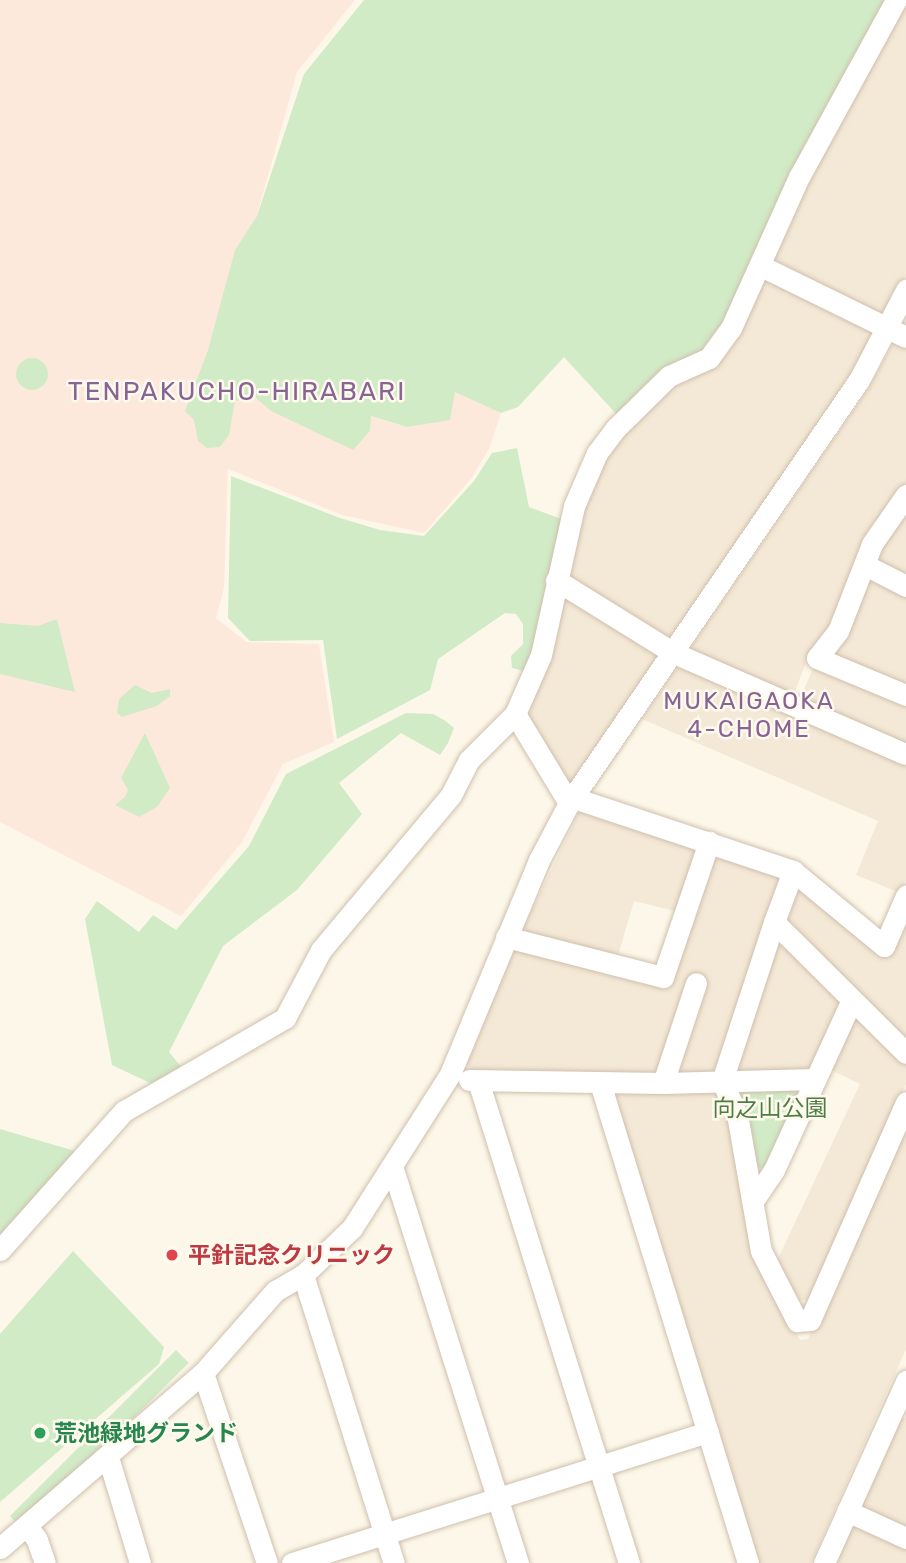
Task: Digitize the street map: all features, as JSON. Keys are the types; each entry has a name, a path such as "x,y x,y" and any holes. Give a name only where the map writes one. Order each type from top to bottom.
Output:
{"street":[{"path":"0,1250 124,1111 285,1018 321,950 451,795 470,760 515,715 541,655 574,506 597,453 669,376 709,358 731,328 799,177 896,0"},
{"path":"761,266 896,332"},
{"path":"0,1548 203,1373 275,1291 303,1275 352,1228 450,1074 506,937 571,801 859,380 896,332 906,290"},
{"path":"906,495 872,544 838,631 817,658 906,695"},
{"path":"865,565 906,586"},
{"path":"556,580 672,652 906,754"},
{"path":"515,715 571,801 793,870 884,946 906,896"},
{"path":"506,937 663,977 709,842"},
{"path":"793,870 722,1081 737,1114 761,1251 797,1321 810,1320 906,1102"},
{"path":"774,922 906,1053"},
{"path":"663,1083 696,983"},
{"path":"753,1201 774,1170 852,1000"},
{"path":"450,1074 479,1084 815,1079"},
{"path":"600,1083 748,1563"},
{"path":"479,1084 629,1563"},
{"path":"392,1166 518,1563"},
{"path":"303,1275 394,1563"},
{"path":"203,1373 267,1563"},
{"path":"824,1563 847,1511 900,1408 906,1381"},
{"path":"292,1563 708,1432"},
{"path":"108,1457 141,1563"},
{"path":"847,1511 906,1538"},
{"path":"27,1526 44,1563"}],"shaded area":[{"path":"0,0 355,0 297,72 257,215 370,416 407,427 455,391 501,413 490,447 471,479 424,533 342,515 228,469 224,588 216,618 246,642 319,644 334,742 283,764 242,842 181,916 0,822"},
{"path":"906,0 906,275 887,311 876,315 776,268 771,258 805,179"},
{"path":"772,276 871,326 875,337 674,639 663,642 571,583 564,570 580,508 603,456 761,281"},
{"path":"901,341 906,344 906,483 866,541 832,627 806,663 793,696 695,656 692,646 869,388 892,345"},
{"path":"906,506 906,579 881,566 875,555"},
{"path":"874,576 906,593 906,688 835,658 832,649 866,579"},
{"path":"560,594 654,648 659,660 576,782 562,782 526,715"},
{"path":"687,666 906,761 906,880 900,893 856,875 878,821 642,719 676,669"},
{"path":"814,666 906,701 906,747 800,699"},
{"path":"586,809 695,844 699,852 679,912 634,901 617,959 529,936 524,927 579,812"},
{"path":"720,852 778,871 783,881 719,1067 710,1074 673,1076 663,1065 648,1077 474,1074 467,1063 514,951 523,947 667,984 710,856"},
{"path":"806,889 887,956 906,912 906,1042 782,919 791,893"},
{"path":"785,945 842,999 814,1072 742,1076 734,1064 771,949"},
{"path":"860,1018 906,1063 906,1084 810,1299 795,1301 776,1263 860,1084 825,1067 846,1020"},
{"path":"621,1090 718,1092 733,1123 754,1253 800,1340 808,1339 906,1118 906,1349 811,1563 757,1563 613,1102"},
{"path":"906,1418 906,1530 864,1511 860,1502 896,1421"},
{"path":"859,1522 906,1544 906,1563 833,1563 850,1525"}],"green space":[{"path":"364,0 888,0 726,322 705,353 619,417 564,357 518,407 501,413 455,392 450,420 407,427 371,416 370,431 353,450 271,411 255,397 235,401 229,435 220,447 207,448 198,441 194,420 185,411 208,350 235,250 257,216 304,74"},
{"path":"32,358 43,363 48,374 43,385 32,390 21,385 16,374 21,363"},
{"path":"517,448 529,507 564,520 535,654 524,671 512,668 511,656 523,644 523,624 516,614 505,613 438,659 430,690 337,739 323,640 250,641 228,618 231,476 340,518 380,530 424,536 474,481 492,453"},
{"path":"57,619 75,692 0,674 0,623 38,626"},
{"path":"135,685 152,693 170,689 170,696 157,706 122,717 117,713 119,699"},
{"path":"406,713 433,714 444,720 454,728 448,743 440,755 401,733 339,783 362,814 297,890 223,946 169,1052 187,1074 150,1083 112,1065 85,919 97,901 139,932 153,915 176,930 249,846 286,774"},
{"path":"145,733 170,788 157,807 139,817 115,805 125,797 128,790 121,778"},
{"name":"向之山公園","path":"743,1084 795,1084 803,1095 770,1169 754,1167 736,1096"},
{"path":"0,1129 75,1151 0,1241"},
{"name":"荒池緑地グランド","path":"73,1251 164,1347 159,1364 0,1502 0,1334"},
{"path":"176,1350 189,1363 23,1529 10,1516"}],"place":[{"name":"平針記念クリニック","path":"172,1255"},
{"name":"荒池緑地グランド","path":"40,1433"}],"district":[{"name":"TENPAKUCHO-HIRABARI","path":"237,392"},
{"name":"MUKAIGAOKA 4-CHOME","path":"749,716"}]}
